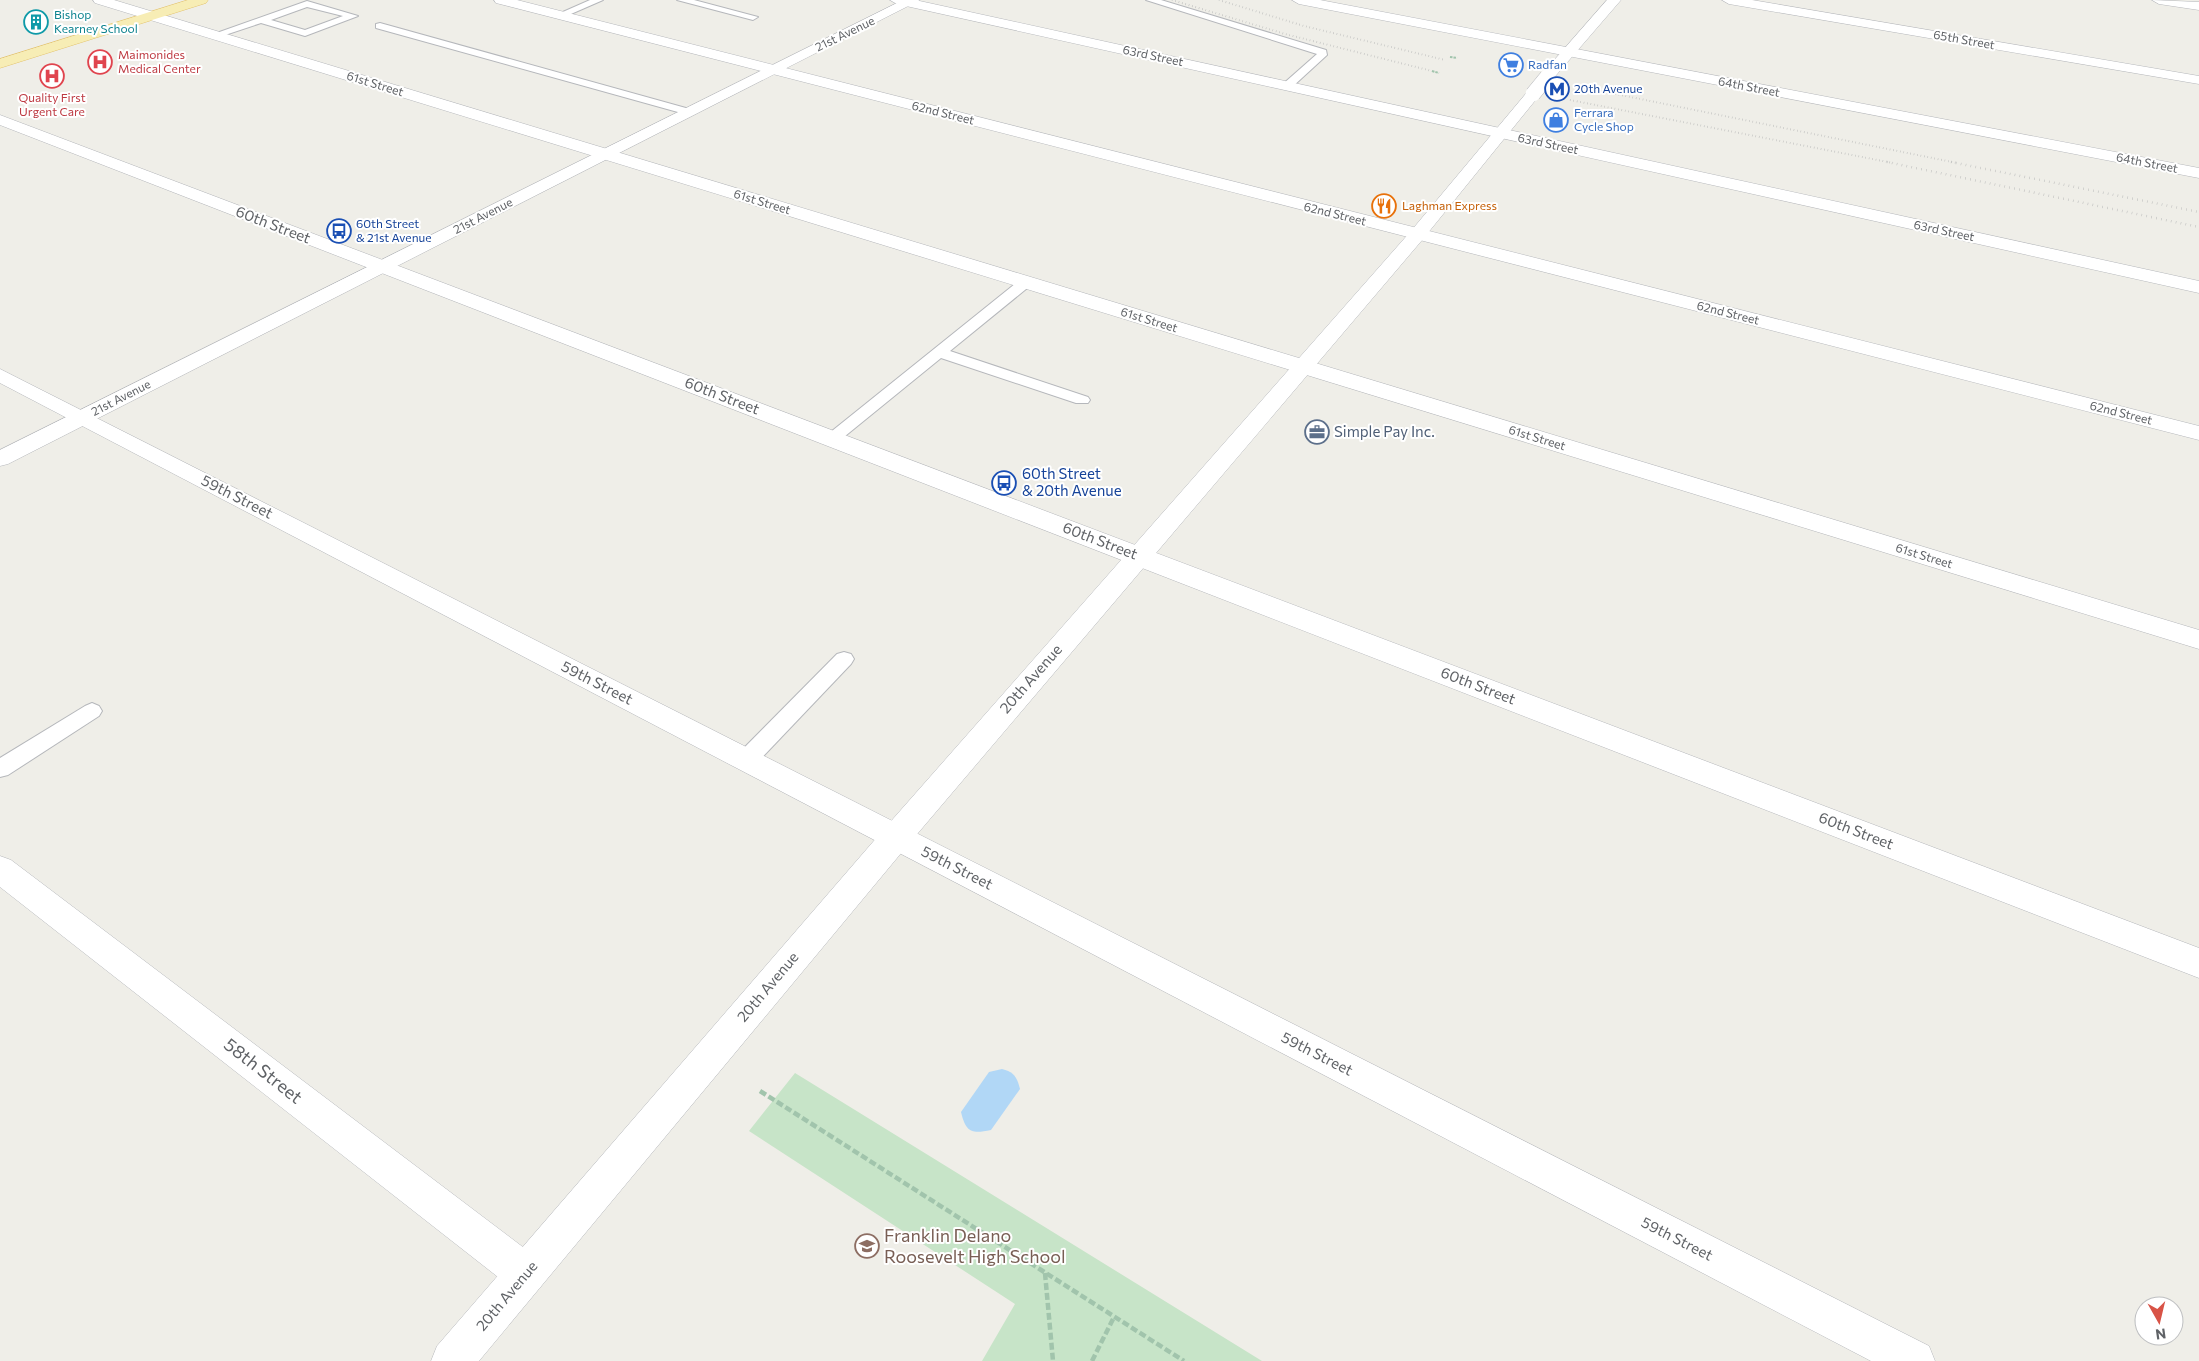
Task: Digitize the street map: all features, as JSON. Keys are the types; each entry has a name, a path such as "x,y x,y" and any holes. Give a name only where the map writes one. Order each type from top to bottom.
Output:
{"main road":[{"path":"0,64 201,0"}],"street":[{"name":"61st Street","path":"100,0 2199,640"},
{"name":"62nd Street","path":"502,0 1416,235 2199,433"},
{"name":"64th Street","path":"1299,0 2199,173"},
{"name":"20th Avenue","path":"452,1361 896,837 1416,235 1614,0"},
{"name":"65th Street","path":"1729,0 2199,80"},
{"path":"2160,0 2199,6"},
{"name":"63rd Street","path":"906,1 2199,287"},
{"name":"21st Avenue","path":"0,459 773,70 906,1"},
{"name":"60th Street","path":"0,120 2199,963"},
{"name":"59th Street","path":"0,375 1914,1361"},
{"name":"58th Street","path":"0,869 526,1274"}],"lane":[{"path":"561,15 598,0"},
{"path":"682,0 753,17"},
{"path":"1150,0 1322,52 1322,55 1287,86"},
{"path":"216,35 307,4 353,16 305,33 261,20"},
{"path":"380,26 689,112"},
{"path":"833,438 1026,282"},
{"path":"939,352 1082,400"},
{"path":"746,760 844,660"},
{"path":"0,769 92,711"}],"path":[{"path":"1450,57 1457,58"},
{"path":"1432,72 1439,73"},
{"path":"760,1091 1184,1361"},
{"path":"1045,1273 1053,1361"},
{"path":"1092,1361 1114,1317"}],"green space":[{"path":"795,1073 1262,1361 982,1361 1015,1304 749,1131"}],"water":[{"path":"1002,1069 1014,1076 1018,1081 1020,1089 991,1130 974,1132 965,1124 961,1112 989,1072"}],"railway":[{"path":"1172,0 1285,34 1432,71"},
{"path":"1219,0 1304,26 1445,60"},
{"path":"1581,87 1957,163"},
{"path":"1570,100 1893,163"},
{"path":"1887,162 2199,227"},
{"path":"1951,162 2199,212"}],"place":[{"name":"Bishop Kearney School","path":"36,22"},
{"name":"Maimonides Medical Center","path":"100,62"},
{"name":"Radfan","path":"1511,65"},
{"name":"Quality First Urgent Care","path":"52,76"},
{"name":"20th Avenue","path":"1557,89"},
{"name":"Ferrara Cycle Shop","path":"1556,120"},
{"name":"Laghman Express","path":"1384,206"},
{"name":"60th Street & 21st Avenue","path":"339,231"},
{"name":"Simple Pay Inc.","path":"1317,432"},
{"name":"60th Street & 20th Avenue","path":"1004,483"},
{"name":"Franklin Delano Roosevelt High School","path":"867,1246"}]}
